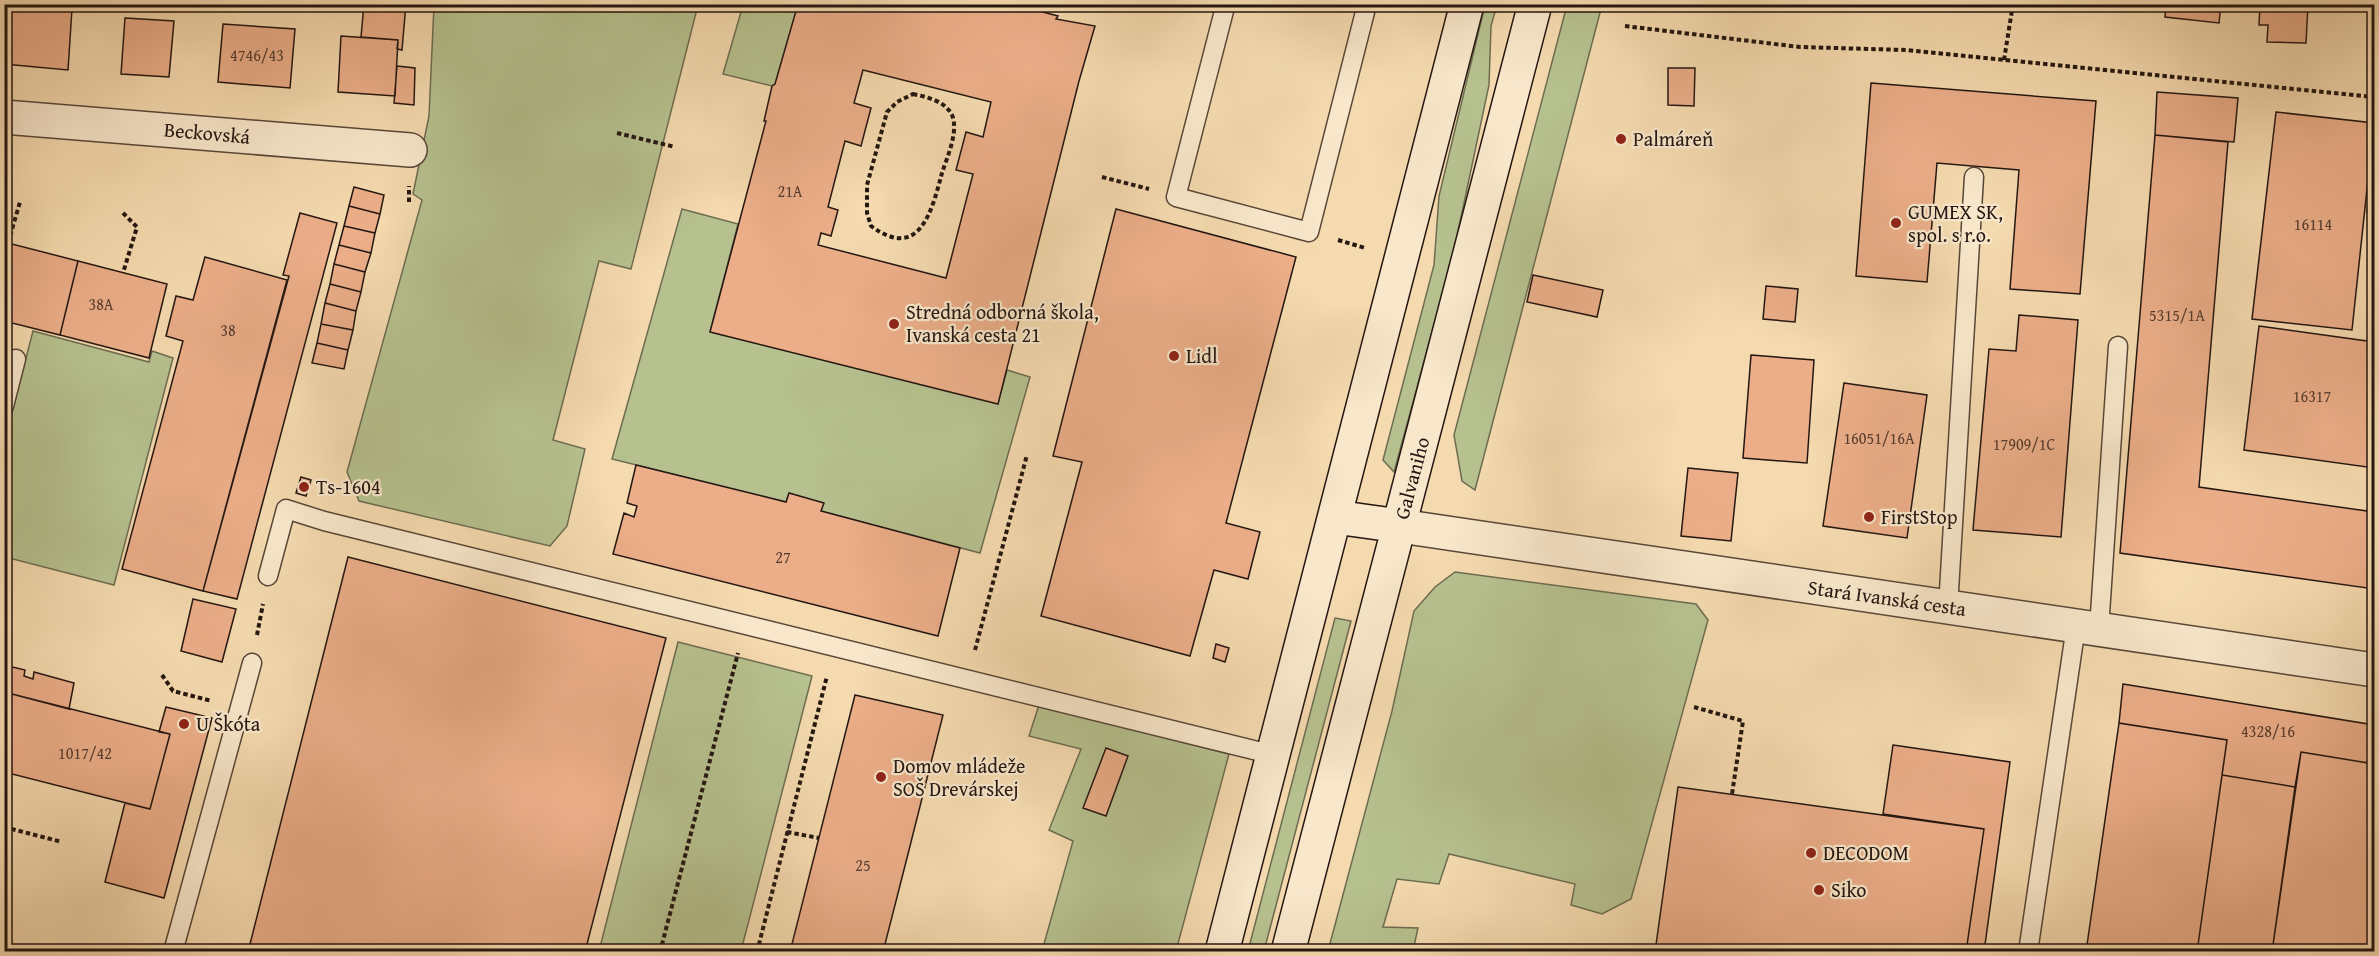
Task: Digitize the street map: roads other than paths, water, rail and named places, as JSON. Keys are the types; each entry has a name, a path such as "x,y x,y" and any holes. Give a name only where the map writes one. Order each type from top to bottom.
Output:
{"main road":[{"path":"1222,951 1467,4"},
{"name":"Galvaniho","path":"1287,951 1536,4"},
{"name":"Beckovská","path":"4,117 410,150"},
{"name":"Stará Ivanská cesta","path":"1335,517 2374,670"}],"lane":[{"path":"1218,4 1225,7 1176,197 1309,232 1367,4"},
{"path":"1948,607 1974,177"},
{"path":"2028,951 2088,628 2118,346"},
{"path":"4,406 16,359"},
{"path":"268,576 286,509 324,521 1274,756"},
{"path":"173,951 252,663"}],"place":[{"name":"Palmáreň","path":"1621,139"},
{"name":"GUMEX SK, spol. s r.o.","path":"1896,223"},
{"name":"Stredná odborná škola, Ivanská cesta 21","path":"894,324"},
{"name":"Lidl","path":"1174,356"},
{"name":"Ts-1604","path":"304,487"},
{"name":"FirstStop","path":"1869,517"},
{"name":"U Škóta","path":"184,724"},
{"name":"Domov mládeže SOŠ Drevárskej","path":"881,777"},
{"name":"DECODOM","path":"1811,853"},
{"name":"Siko","path":"1819,890"}]}
